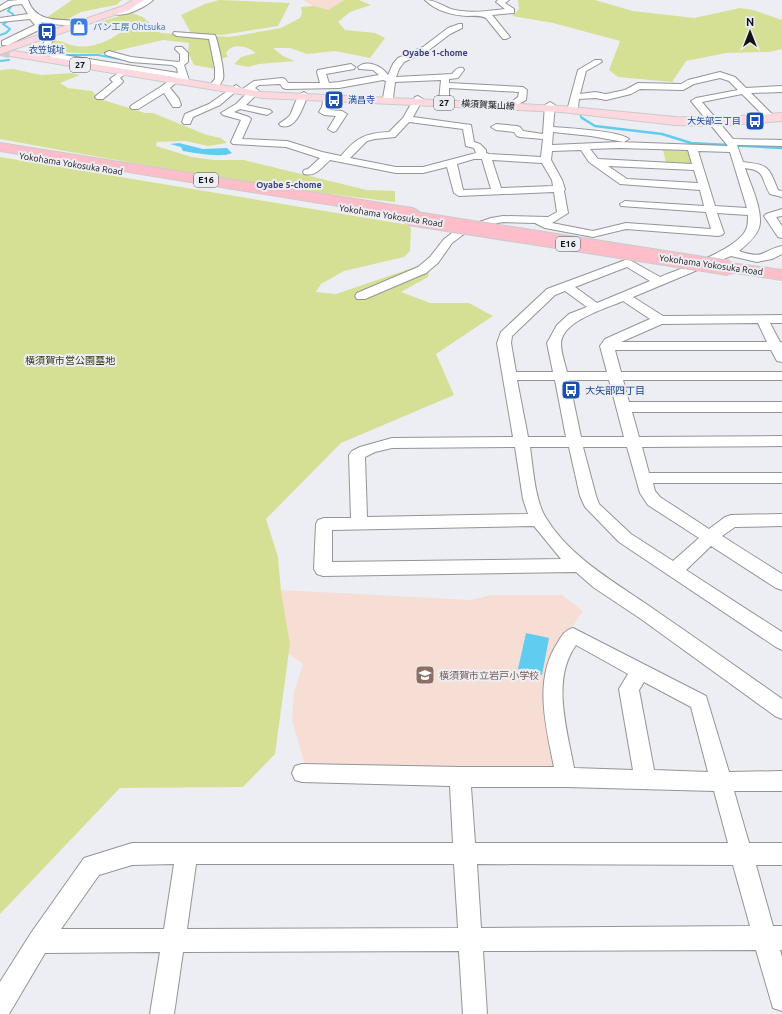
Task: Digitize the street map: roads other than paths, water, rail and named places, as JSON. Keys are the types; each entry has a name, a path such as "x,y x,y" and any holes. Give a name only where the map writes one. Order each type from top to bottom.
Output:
{"highway":[{"name":"Yokohama Yokosuka Road","path":"0,145 410,216"},
{"name":"Yokohama Yokosuka Road","path":"0,152 410,216 730,261 781,274"}],"main road":[{"path":"115,12 130,0"},
{"path":"3,50 126,8 139,0"},
{"path":"3,50 121,74 180,79"},
{"path":"3,50 180,79"},
{"name":"横須賀葉山線","path":"3,50 146,75 214,84 245,91"},
{"name":"横須賀葉山線","path":"180,79 245,91 303,96 327,93 418,100 515,103 654,120 712,120 782,117"},
{"name":"横須賀葉山線","path":"327,93 418,100 550,107 574,101 648,116 712,120 782,114"}],"street":[{"path":"115,12 124,12 136,8 149,0"},
{"path":"432,0 438,8 476,15 511,11 499,1"},
{"path":"0,9 11,3 24,1 28,11 40,26 3,50"},
{"path":"442,8 471,5"},
{"path":"484,14 489,16 506,37"},
{"path":"1,21 34,17 49,22 82,23"},
{"path":"387,78 404,58 427,48 459,26"},
{"path":"56,32 46,47 51,50 54,56 143,71 180,79"},
{"path":"177,34 212,37 216,49 216,59 219,68 219,79 214,84"},
{"path":"177,65 184,62 178,48"},
{"path":"109,53 131,59 174,63 181,67 180,79"},
{"path":"598,62 582,70 576,85 574,101 595,95 606,96 628,92 638,86 683,87 691,82 720,75 730,78 768,115"},
{"path":"333,129 342,114 324,112 327,107 327,93 325,81 321,72 351,67"},
{"path":"362,67 377,68 382,72 387,78 388,98"},
{"path":"445,81 455,76 460,70"},
{"path":"100,97 119,81 114,79 121,74"},
{"path":"187,122 188,116 191,113 203,110 224,99 245,91 257,83 282,81 286,86 327,93 387,78 445,81 523,90 522,98 515,103"},
{"path":"135,107 180,79"},
{"path":"444,100 445,81"},
{"path":"576,85 581,85 586,82"},
{"path":"165,88 174,99 176,105"},
{"path":"730,261 753,228 754,212 732,146 696,101 744,91 782,89"},
{"path":"245,91 239,106 226,113 246,119 236,142 287,144 320,155 396,170 411,171 423,170 474,156 546,160"},
{"path":"284,124 293,118 303,96"},
{"path":"344,159 359,141 365,138 376,135 392,135 407,119 418,100"},
{"path":"239,106 267,112"},
{"path":"361,296 422,270 434,260 448,241 460,232 491,221 503,219 550,220 563,213 560,189 557,180 546,160 550,107"},
{"path":"407,119 468,127 469,144 477,146 481,150 497,192"},
{"path":"496,127 517,129 520,134 548,132 592,133 629,140 638,146"},
{"path":"547,148 638,146 692,148 732,146 776,147"},
{"path":"584,147 593,160 624,182 703,187"},
{"path":"537,220 545,225 593,234 600,233 611,228 626,226 718,232 692,148"},
{"path":"308,172 311,172 328,156"},
{"path":"451,162 459,193 560,189"},
{"path":"596,162 697,167"},
{"path":"739,164 766,171 774,192 782,194"},
{"path":"624,182 626,226"},
{"path":"625,204 754,212"},
{"path":"782,212 770,216 782,235"},
{"path":"782,249 768,257 730,261 659,282 623,296 574,317 562,325 554,343 575,443 588,496 593,507 625,538 782,642"},
{"path":"659,282 628,263 548,294 506,335 504,343 509,376 531,499 538,520 562,550 599,582 647,614 782,710"},
{"path":"566,286 596,308"},
{"path":"623,296 660,320"},
{"path":"762,319 780,350"},
{"path":"607,346 610,342 620,336 660,320 782,319"},
{"path":"607,346 780,350"},
{"path":"607,346 632,442 648,493 654,501 711,536 782,583"},
{"path":"509,376 782,376"},
{"path":"623,408 782,407"},
{"path":"359,522 357,455 364,450 392,443 782,441"},
{"path":"643,478 782,478"},
{"path":"538,520 359,522 324,524 323,569 579,565"},
{"path":"674,571 711,536 732,521 778,523"},
{"path":"566,777 553,703 554,674 561,652 573,635 699,702 742,854 773,938 782,999"},
{"path":"640,671 629,689 645,779"},
{"path":"302,773 460,777 566,777 721,782 782,781"},
{"path":"460,777 475,1014"},
{"path":"162,1014 187,853"},
{"path":"0,1005 39,941 92,866 132,854 782,854"},
{"path":"39,941 773,938"}],"water":[{"path":"179,143 203,149 227,148 232,153 215,155 194,153 183,151 181,147 170,144"},
{"path":"526,633 549,638 542,675 518,669"}],"waterway":[{"path":"0,35 6,33 10,29 3,24 12,19 13,14 8,11 13,3 12,0 8,0"},
{"path":"47,55 98,55 130,61"},
{"path":"0,61 9,60"},
{"path":"580,113 581,117 584,119"},
{"path":"582,118 595,126 662,134 691,143 782,148"}],"tunnel":[{"path":"0,51 14,54"}],"place":[{"name":"パン工房 Ohtsuka","path":"79,27"},
{"name":"衣笠城址","path":"47,32"},
{"name":"満昌寺","path":"334,100"},
{"name":"大矢部三丁目","path":"755,121"},
{"name":"大矢部四丁目","path":"571,390"},
{"name":"横須賀市立岩戸小学校","path":"425,675"}],"district":[{"name":"Oyabe 1-chome","path":"435,53"},
{"name":"Oyabe 5-chome","path":"289,185"}],"park label":[{"name":"横須賀市営公園墓地","path":"70,360"}]}
